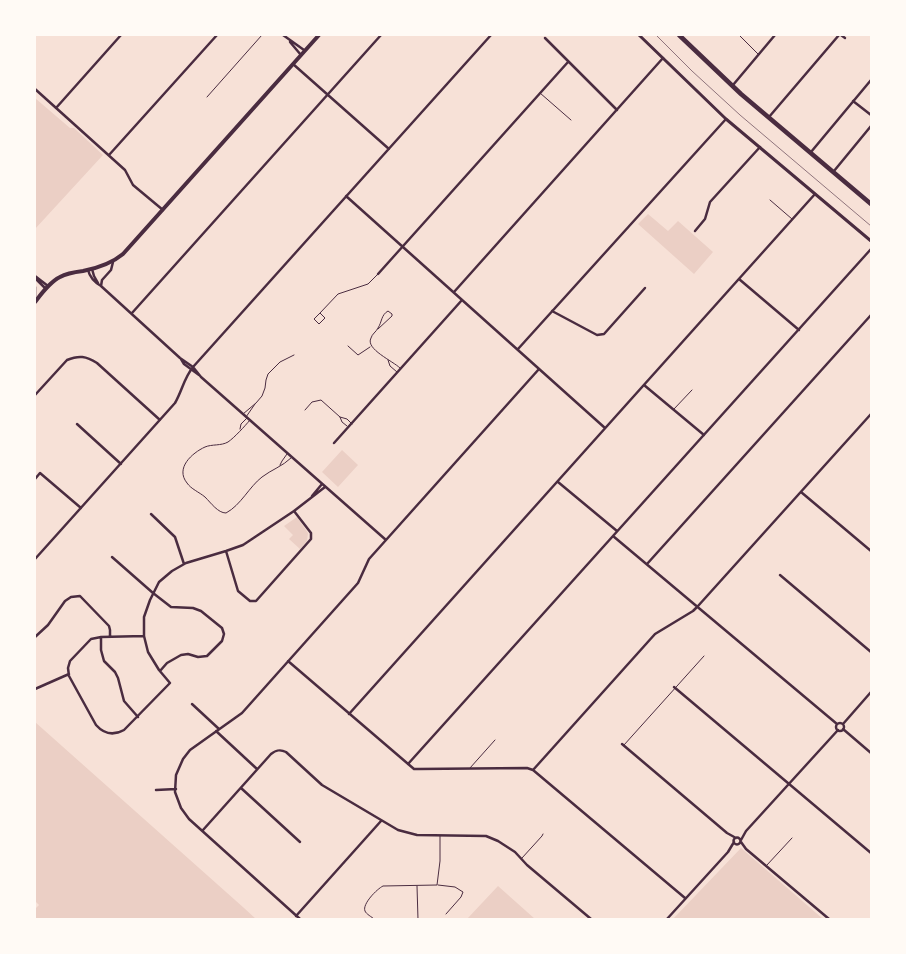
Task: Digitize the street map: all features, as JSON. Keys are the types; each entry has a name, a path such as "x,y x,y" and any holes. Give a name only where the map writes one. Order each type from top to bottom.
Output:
{"highway":[{"path":"680,35 768,118 871,204"}],"main road":[{"path":"35,300 56,279 64,275 101,267 113,262 126,251 319,35"}],"street":[{"path":"56,108 121,35"},
{"path":"109,155 217,35"},
{"path":"283,35 305,51"},
{"path":"132,314 381,35"},
{"path":"35,559 175,403 192,368 491,35"},
{"path":"639,35 726,119 871,241"},
{"path":"732,86 775,35"},
{"path":"768,118 840,35 845,38"},
{"path":"544,37 617,110"},
{"path":"289,40 302,55"},
{"path":"454,292 663,58"},
{"path":"378,274 568,62"},
{"path":"293,64 389,149"},
{"path":"810,153 871,80"},
{"path":"35,89 125,170 133,185 163,210"},
{"path":"853,101 871,115"},
{"path":"518,350 726,119"},
{"path":"833,172 871,126"},
{"path":"695,231 705,219 710,202 760,147"},
{"path":"349,714 815,194"},
{"path":"346,196 605,428"},
{"path":"408,764 871,250"},
{"path":"100,286 101,281 111,270 113,262"},
{"path":"90,270 92,280 386,540"},
{"path":"35,277 48,288"},
{"path":"739,279 799,330"},
{"path":"35,287 35,300"},
{"path":"552,311 597,335 604,334 645,288"},
{"path":"334,443 462,300"},
{"path":"647,564 871,315"},
{"path":"35,395 67,360 73,357 89,358 160,420"},
{"path":"300,919 189,819 181,808 175,792 176,775 183,758 190,750 242,712 288,662 358,583 369,559 539,369"},
{"path":"644,385 704,435"},
{"path":"533,770 655,634 698,606 871,414"},
{"path":"77,424 120,464"},
{"path":"35,479 40,473 81,508"},
{"path":"558,482 617,531"},
{"path":"310,499 322,484"},
{"path":"144,636 91,639 70,661 68,668 69,676 95,724 102,731 112,734 126,728 170,684 148,652 144,636 144,617 159,582 184,564 242,545 325,487"},
{"path":"801,492 871,551"},
{"path":"226,551 238,591 250,601 256,601 311,539 311,533 294,510"},
{"path":"151,514 175,537 184,564"},
{"path":"613,536 837,724 843,724"},
{"path":"112,556 171,607 193,608 201,611 222,628 224,634 222,641 207,656 181,655 168,663 160,671"},
{"path":"780,576 871,652"},
{"path":"35,637 48,625 64,601 71,597 80,596 109,626 110,637"},
{"path":"101,637 101,650 104,661 118,678 124,701 138,717"},
{"path":"288,662 414,768 527,768 533,770 685,898"},
{"path":"35,689 69,674"},
{"path":"675,688 871,853"},
{"path":"871,692 843,724 843,729 871,753"},
{"path":"192,704 219,729"},
{"path":"837,724 838,730"},
{"path":"728,852 737,838 746,831 838,730 843,729"},
{"path":"216,731 257,769"},
{"path":"623,745 727,833 737,845 746,849 829,919"},
{"path":"202,830 257,769 275,751 279,750 286,752 322,785 398,830 417,835 481,836 498,840 591,919"},
{"path":"241,788 300,842"},
{"path":"156,790 176,789"},
{"path":"296,916 381,820"},
{"path":"667,919 728,852 741,841 746,831"},
{"path":"727,833 741,841 746,849"}],"lane":[{"path":"207,98 262,35"},
{"path":"739,35 758,54"},
{"path":"540,92 571,120"},
{"path":"770,200 793,219"},
{"path":"320,313 326,318 320,324 314,320 320,313 338,294 368,284 378,274"},
{"path":"378,329 384,313 391,312 392,316 370,338 370,341 371,346 387,360 395,363 400,369"},
{"path":"348,346 358,354 371,346"},
{"path":"240,430 246,416 264,390 268,374 280,362 294,356"},
{"path":"387,360 390,366 397,372"},
{"path":"674,409 692,390"},
{"path":"305,410 313,402 321,400 340,417 348,428"},
{"path":"340,417 345,418 352,424"},
{"path":"250,420 226,443 205,448 191,457 183,470 188,484 221,512 226,513 235,507 261,478 286,463 292,457"},
{"path":"280,466 282,460 288,454"},
{"path":"623,745 704,656"},
{"path":"469,768 495,740"},
{"path":"522,859 543,834"},
{"path":"437,885 440,861 440,835"},
{"path":"766,866 792,838"},
{"path":"374,919 364,910 370,898 383,886 437,885 456,887 463,892 446,914"},
{"path":"417,886 418,919"}],"shaded area":[{"path":"35,98 70,128 74,128 103,155 35,229"},
{"path":"648,214 668,231 678,221 713,252 694,274 638,224"},
{"path":"342,450 358,465 338,487 322,472"},
{"path":"297,517 308,533 307,541 300,549 289,539 293,535 284,526"},
{"path":"35,722 256,919 35,919 35,909 39,905 35,901"},
{"path":"741,848 823,919 673,919"},
{"path":"498,886 535,919 467,919"}],"railway":[{"path":"656,35 740,115 871,226"}]}
